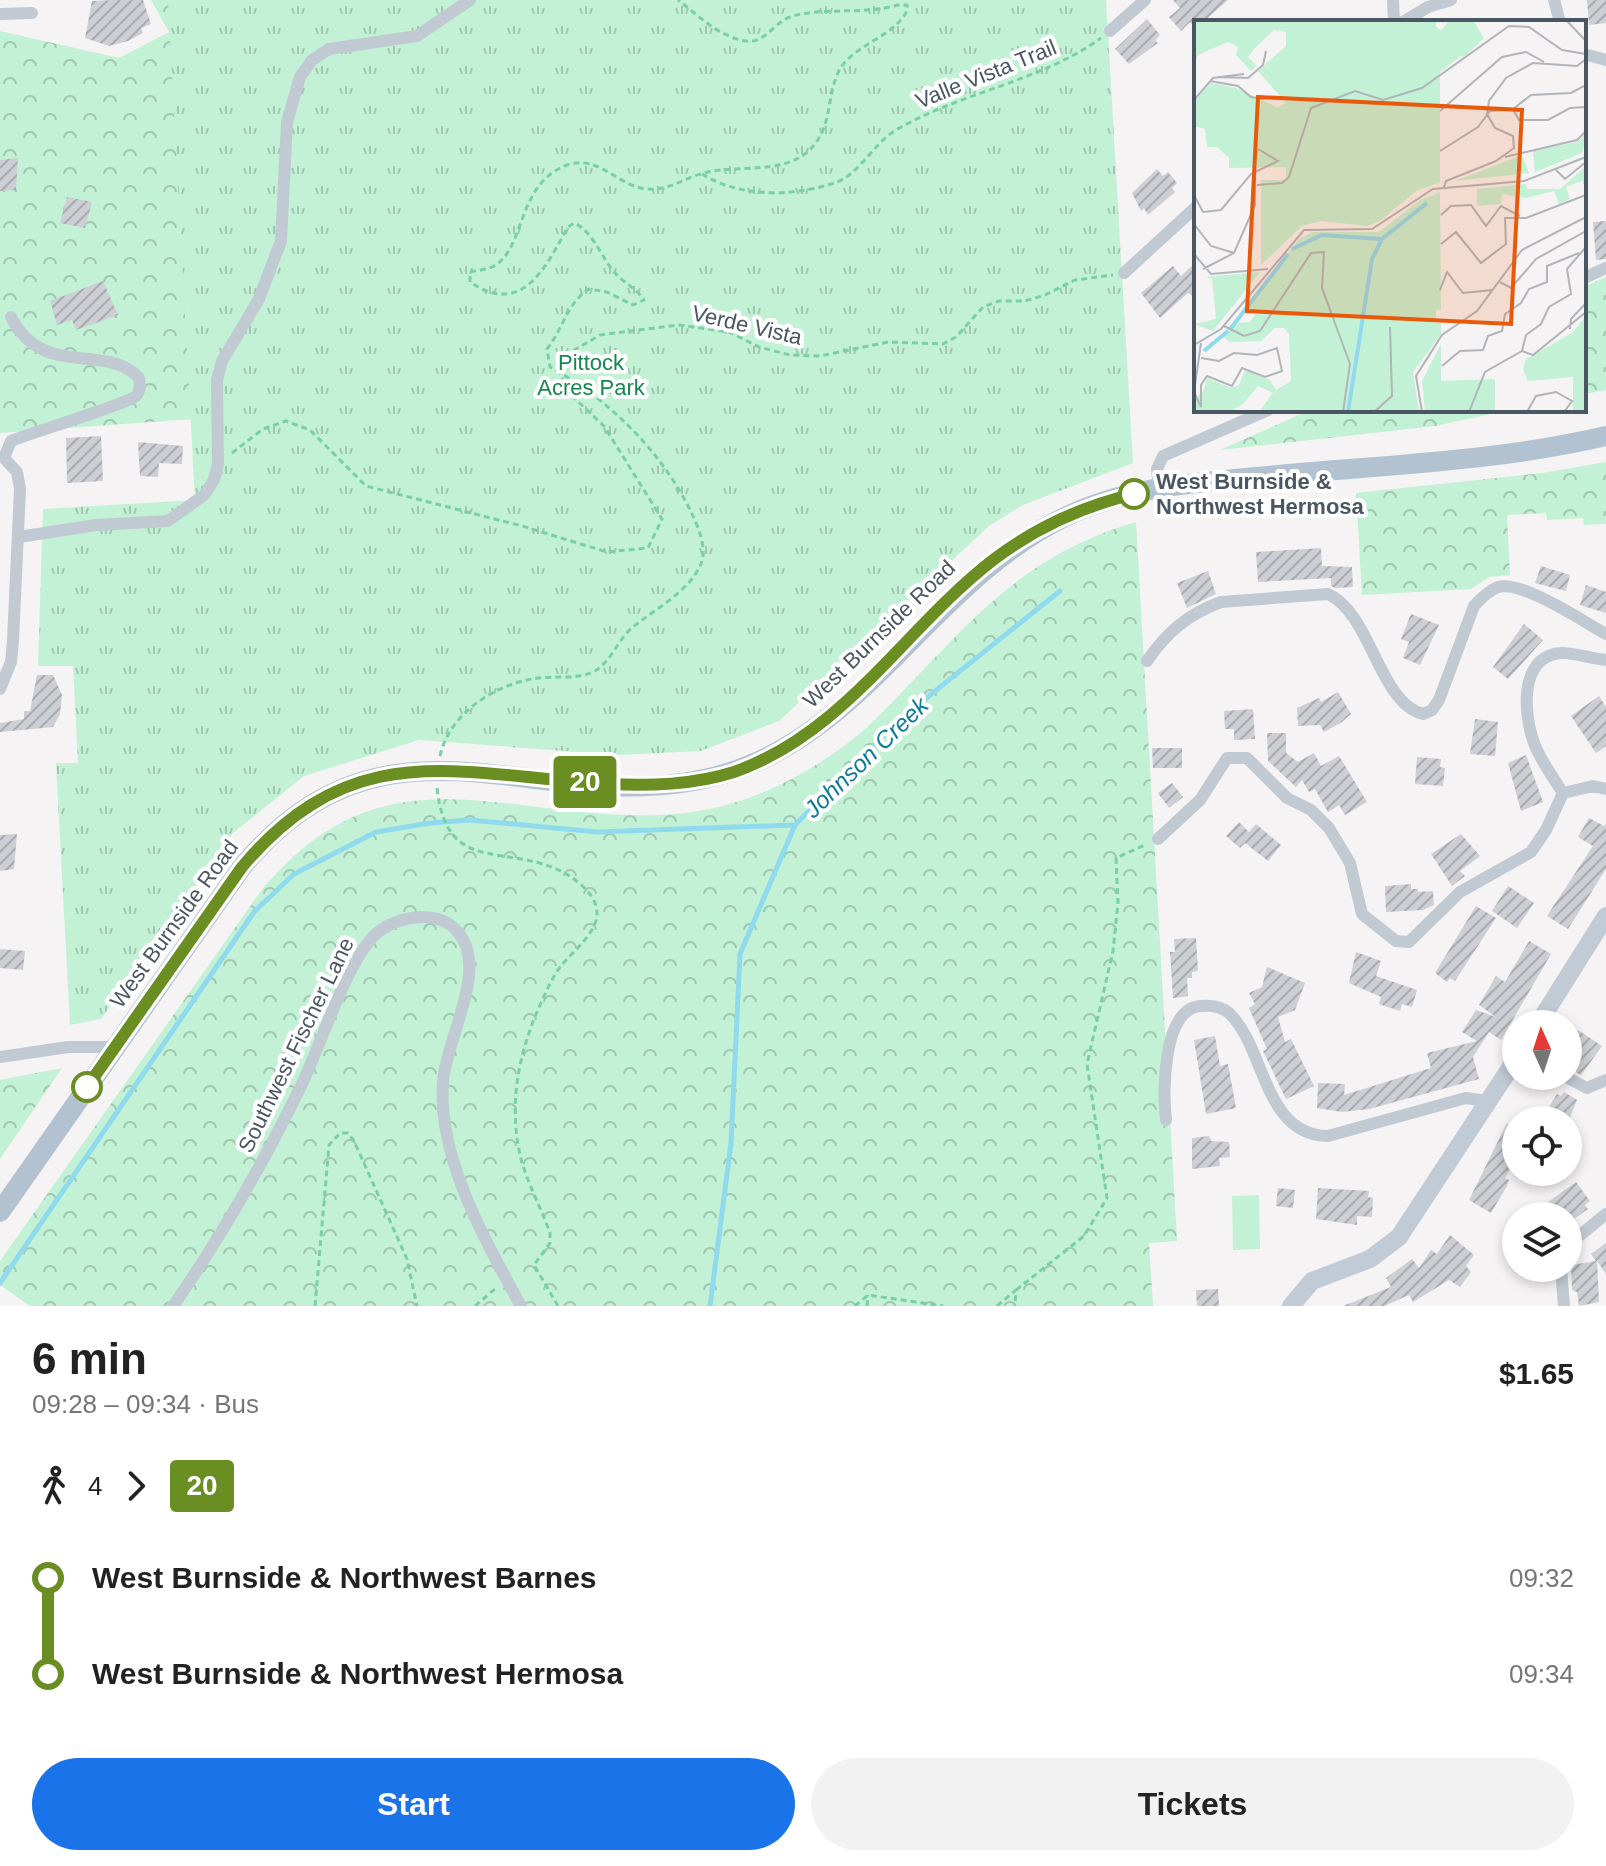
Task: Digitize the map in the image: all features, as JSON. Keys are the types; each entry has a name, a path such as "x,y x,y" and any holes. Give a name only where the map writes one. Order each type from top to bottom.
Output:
{"main road":[{"name":"West Burnside Road","path":"0,1212 242,867 268,837 317,799 368,779 419,770 460,769 639,785 691,781 733,772 785,749 822,725 950,598 1018,543 1090,505 1159,488 1451,460 1606,436"}],"street":[{"path":"19,537 96,525 168,521 204,495 214,480 218,464 217,380 222,361 241,333 275,265 283,222 287,122 300,77 312,60 329,49 417,36 470,0"},
{"path":"1110,31 1145,0"},
{"path":"1393,0 1394,20"},
{"path":"1406,20 1428,7 1451,0"},
{"path":"1554,0 1559,20"},
{"path":"0,14 32,13"},
{"path":"1586,55 1606,60"},
{"path":"1124,273 1194,209"},
{"path":"1586,277 1606,268"},
{"path":"0,689 11,662 20,489 17,472 2,458 11,441 66,419 119,405 135,398 140,388 139,378 121,365 62,356 29,343 11,317"},
{"path":"1159,488 1157,466 1163,456 1263,412"},
{"path":"1147,661 1163,638 1188,616 1221,602 1328,594 1345,606 1403,703 1423,714 1432,710 1439,700 1474,606 1498,587 1523,590 1606,634"},
{"path":"1563,793 1536,748 1528,708 1529,678 1538,663 1551,654 1606,660"},
{"path":"1158,839 1200,800 1227,758 1247,758 1287,798 1311,810 1329,828 1350,863 1362,914 1378,930 1404,943 1414,940 1460,892 1531,852 1546,830 1563,793"},
{"path":"1563,793 1593,786 1606,789"},
{"path":"1547,1010 1606,916"},
{"name":"Southwest Fischer Lane","path":"173,1306 241,1198 300,1087 363,950 384,927 424,917 436,918 455,928 471,956 468,981 443,1077 442,1116 446,1142 457,1170 521,1306"},
{"path":"1166,1120 1169,1051 1175,1027 1184,1013 1202,1006 1214,1006 1231,1015 1279,1107 1306,1132 1328,1136 1466,1098 1486,1101"},
{"path":"0,1057 68,1047 115,1047"},
{"path":"1291,1306 1312,1281 1370,1259 1392,1245 1423,1204 1502,1079"},
{"path":"1582,1085 1587,1088 1606,1080"},
{"path":"1582,1234 1606,1214"},
{"path":"1562,1282 1564,1306"}],"path":[{"path":"465,711 498,691 530,679 591,673 605,663 629,630 686,586 700,566 703,553 699,530 662,462 617,416 550,367 547,349 560,333 578,295 589,289 607,292 633,305 644,300 616,274 584,229 574,223 568,227 548,265 524,289 500,294 487,292 470,282 470,272 492,268 501,261 525,205 543,181 570,164 590,163 642,189 666,190 701,173 766,170 800,157 823,130 843,63 866,42 903,18 907,5 795,15 777,23 762,40 747,41 711,28 678,0"},
{"name":"Valle Vista Trail","path":"701,173 720,185 761,192 810,189 841,180 893,131 953,100 999,87 1080,53 1110,31"},
{"name":"Verde Vista","path":"559,372 564,356 600,335 679,325 729,332 759,347 790,355 820,356 888,342 943,344 956,337 983,307 999,301 1025,301 1075,280 1124,273"},
{"path":"218,464 263,429 286,421 310,430 366,486 522,526 607,552 648,548 657,536 662,519 604,426 572,396 559,372"},
{"path":"997,1306 1084,1236 1107,1198 1087,1064 1113,951 1118,903 1116,858 1158,839"},
{"path":"462,847 547,863 576,880 594,901 596,919 584,942 560,967 548,986 516,1078 516,1131 522,1161 550,1233 550,1243 534,1265 558,1306"},
{"path":"315,1306 329,1145 340,1133 348,1133 407,1259 417,1306"},
{"path":"475,1306 506,1279"},
{"path":"1015,1306 1016,1290"},
{"path":"867,1306 868,1295"},
{"path":"855,1306 868,1295 943,1306"}],"green space":[{"path":"151,0 452,0 206,418 0,433 0,31 119,58 169,32"},
{"name":"Pittock Acres Park","path":"168,0 1106,0 1133,463 1023,505 989,526 779,721 701,751 618,755 419,740 304,776 233,833 101,1019 70,1025 56,763 78,763 73,666 38,666 43,509 195,500"},
{"path":"1606,277 1606,390 1586,394 1586,286"},
{"path":"1306,412 1501,412 1435,426 1220,450"},
{"path":"1606,462 1606,524 1584,525 1583,518 1547,520 1546,513 1507,515 1510,575 1489,577 1471,589 1362,595 1356,493 1542,473"},
{"path":"1136,522 1177,1241 1149,1243 1153,1306 30,1306 0,1285 0,1261 261,891 309,844 357,815 405,802 455,799 616,815 701,811 751,797 798,776 862,732 955,637 1016,582 1090,539"},
{"path":"62,1068 0,1159 0,1080"},
{"path":"1259,1195 1260,1249 1233,1250 1232,1196"}],"building":[{"path":"143,0 151,24 141,28 143,33 109,46 85,38 92,1"},
{"path":"1173,0 1228,0 1205,20 1194,20 1194,26 1190,22 1181,31 1169,17 1180,8"},
{"path":"1587,0 1606,0 1606,23 1589,25"},
{"path":"1147,19 1160,35 1155,40 1158,43 1129,64 1115,49"},
{"path":"18,158 16,190 0,191 0,160"},
{"path":"1157,169 1163,176 1168,172 1177,183 1172,188 1175,192 1148,215 1144,208 1141,211 1132,193"},
{"path":"67,197 92,202 85,228 60,223"},
{"path":"1606,221 1606,259 1596,260 1593,222"},
{"path":"1194,264 1194,297 1188,293 1160,318 1141,293 1173,266 1181,276"},
{"path":"103,281 118,315 76,330 72,320 57,325 50,301"},
{"path":"101,436 103,481 67,483 66,438"},
{"path":"138,442 183,446 182,464 159,463 158,477 140,476"},
{"path":"1321,548 1322,566 1352,567 1353,587 1335,588 1331,586 1331,578 1258,582 1256,552"},
{"path":"1541,566 1570,575 1566,591 1535,583"},
{"path":"1208,571 1216,594 1187,608 1177,583"},
{"path":"1586,585 1606,592 1606,613 1580,605"},
{"path":"1411,614 1439,625 1420,665 1403,658 1409,642 1401,639"},
{"path":"1524,624 1543,640 1508,679 1493,667"},
{"path":"37,675 53,675 62,695 60,714 53,727 0,732 0,723 24,719 24,711 30,711"},
{"path":"1338,692 1351,714 1342,722 1324,732 1320,725 1298,726 1297,708 1319,698 1321,702"},
{"path":"1599,696 1606,707 1606,746 1596,753 1571,716"},
{"path":"1253,709 1255,739 1234,740 1234,729 1225,729 1224,711"},
{"path":"1475,719 1498,722 1495,756 1470,754"},
{"path":"1267,733 1286,733 1286,753 1298,762 1314,753 1321,766 1339,756 1367,802 1345,815 1339,805 1328,812 1315,789 1309,792 1302,780 1296,787 1268,761"},
{"path":"1152,748 1182,748 1182,768 1153,768"},
{"path":"1526,755 1543,802 1521,811 1508,763"},
{"path":"1417,757 1441,759 1440,767 1445,768 1443,786 1415,784"},
{"path":"1172,783 1183,797 1169,808 1158,793"},
{"path":"1589,818 1604,826 1606,824 1606,869 1568,929 1547,916 1593,846 1578,837"},
{"path":"1239,822 1249,832 1256,824 1281,845 1268,861 1245,843 1240,848 1226,836"},
{"path":"17,834 14,869 0,871 0,835"},
{"path":"1461,834 1480,856 1460,871 1465,876 1452,886 1431,854"},
{"path":"1411,884 1411,889 1418,889 1418,892 1433,891 1434,905 1423,910 1386,912 1385,886"},
{"path":"1508,886 1534,903 1517,928 1492,911"},
{"path":"1476,906 1496,918 1455,981 1450,978 1447,982 1435,973"},
{"path":"1196,938 1198,971 1192,972 1192,978 1187,978 1188,996 1173,998 1170,952 1175,952 1174,939"},
{"path":"1529,941 1551,954 1518,1010 1502,1010 1501,1040 1489,1032 1473,1057 1479,1079 1369,1109 1342,1112 1317,1108 1318,1083 1345,1084 1344,1095 1431,1068 1427,1053 1477,1041 1462,1032 1476,1010 1496,1017 1479,1005 1496,976 1505,982"},
{"path":"0,949 25,951 23,970 0,968"},
{"path":"1356,952 1381,961 1376,976 1417,990 1412,1007 1402,1004 1400,1011 1379,1004 1381,997 1349,983"},
{"path":"1267,967 1305,983 1295,1010 1278,1017 1285,1042 1291,1039 1314,1086 1286,1099 1263,1051 1267,1049 1249,1008 1255,1004 1249,993 1262,987"},
{"path":"1582,1033 1602,1046 1582,1074"},
{"path":"1215,1036 1220,1066 1228,1064 1236,1108 1206,1114 1194,1040"},
{"path":"1564,1092 1577,1100 1575,1106 1550,1106 1557,1094 1561,1096"},
{"path":"1502,1133 1502,1186 1507,1186 1491,1213 1469,1200"},
{"path":"1209,1136 1211,1141 1229,1142 1230,1157 1219,1158 1220,1166 1192,1169 1192,1138"},
{"path":"1570,1186 1579,1186 1590,1201 1585,1205 1588,1209 1582,1213 1582,1202 1548,1202"},
{"path":"1278,1188 1295,1190 1293,1208 1276,1206"},
{"path":"1318,1188 1369,1191 1368,1197 1373,1198 1372,1217 1357,1216 1357,1225 1316,1219"},
{"path":"1450,1235 1474,1255 1466,1266 1471,1272 1460,1287 1449,1280 1413,1302 1409,1295 1384,1306 1343,1306 1391,1287 1386,1278 1412,1259 1419,1268 1431,1250 1437,1254"},
{"path":"1606,1243 1606,1274 1597,1261 1599,1302 1579,1306 1572,1282 1582,1282 1582,1263 1596,1261 1591,1254"},
{"path":"1218,1289 1219,1306 1197,1306 1196,1290"}],"waterway":[{"name":"Johnson Creek","path":"710,1306 731,1143 740,954 795,825 899,720 1060,591"},
{"path":"0,1283 254,912 294,874 376,832 430,823 470,820 597,832 795,825"}],"bus line":[{"name":"20","path":"87,1087 242,867 268,837 317,799 368,779 419,770 460,769 639,785 691,781 733,772 785,749 837,713 950,598 993,560 1039,530 1090,505 1134,494"}],"place":[{"name":"West Burnside & Northwest Hermosa","path":"1134,494"}]}
